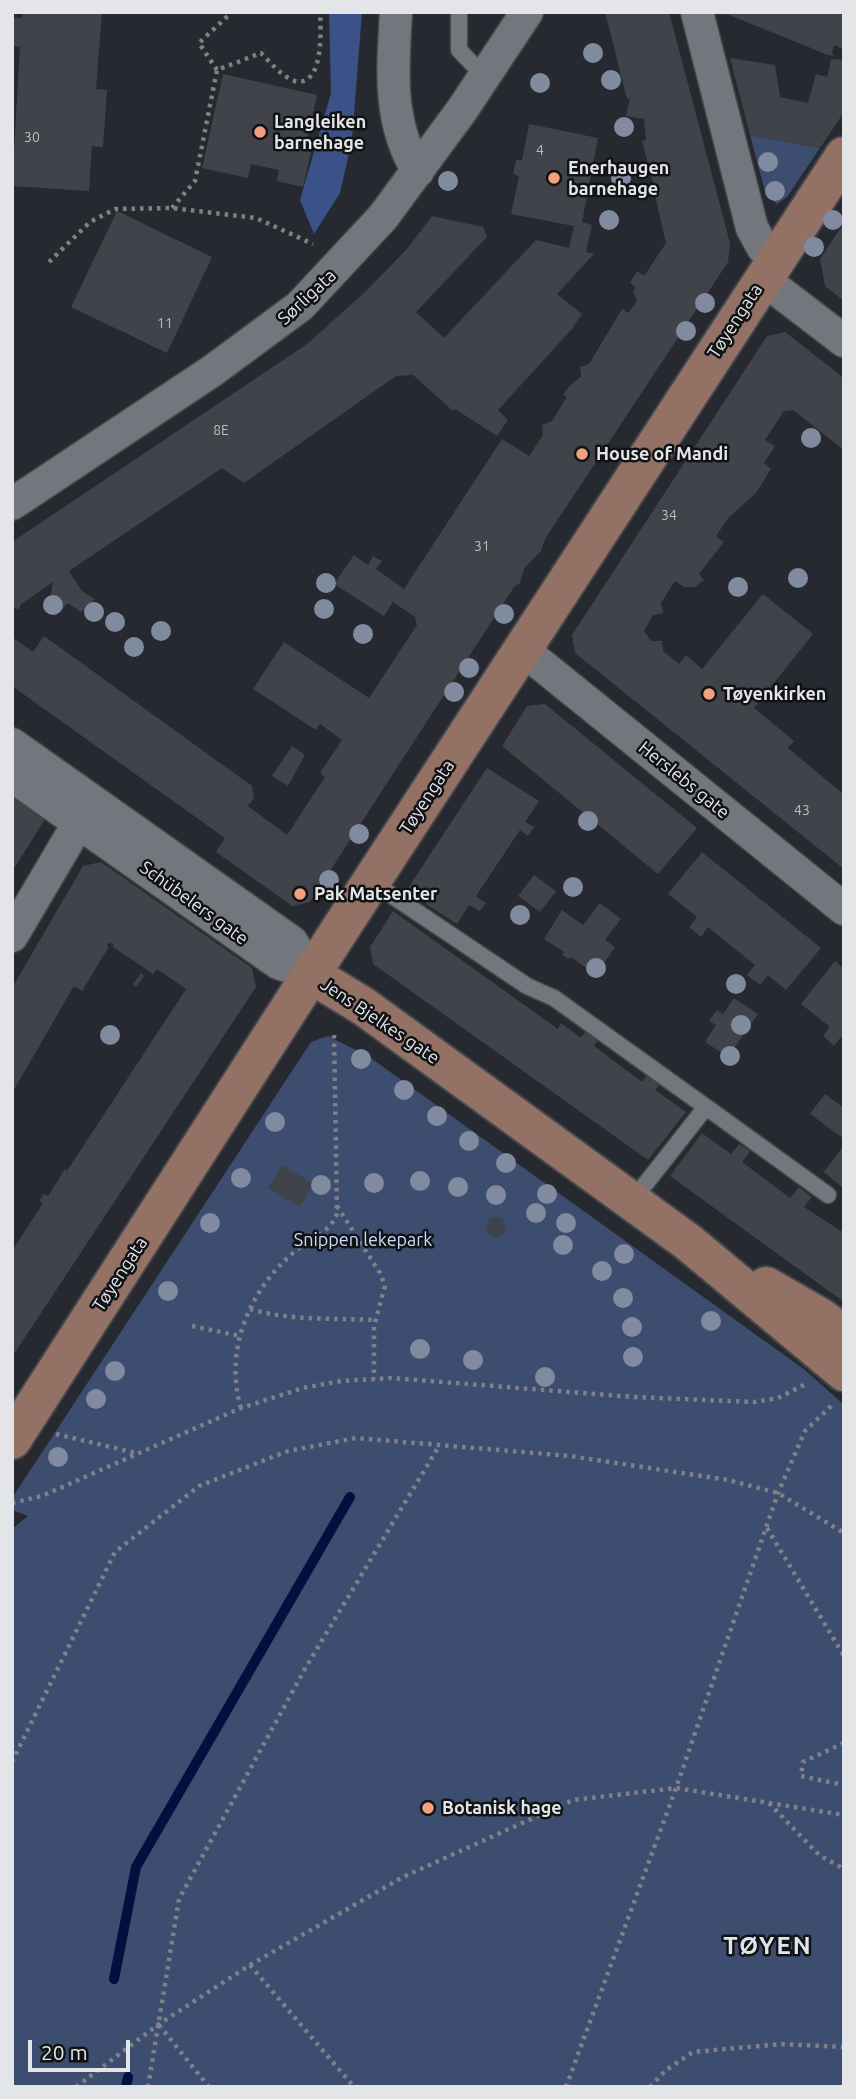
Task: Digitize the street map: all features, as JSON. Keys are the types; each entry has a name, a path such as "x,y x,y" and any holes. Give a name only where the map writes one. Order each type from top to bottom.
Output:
{"main road":[{"name":"Tøyengata","path":"12,1440 844,156"},
{"name":"Jens Bjelkes gate","path":"312,975 363,1006 688,1242 820,1317 844,1334"},
{"name":"Jens Bjelkes gate","path":"688,1242 830,1385"}],"street":[{"path":"396,12 394,112 406,149 418,171"},
{"name":"Sørligata","path":"12,504 212,372 300,306 374,227 418,171 485,77 527,12"},
{"path":"696,12 752,228 770,268 844,341"},
{"name":"Herslebs gate","path":"523,650 844,909"},
{"name":"Jens Bjelkes gate","path":"12,744 292,942 312,975"},
{"name":"Schübelers gate","path":"12,776 278,963 312,975"},
{"path":"12,936 78,824"}],"lane":[{"path":"459,12 459,50 485,77"},
{"path":"372,882 527,986 554,998 828,1195"},
{"path":"632,1201 706,1107"}],"path":[{"path":"172,208 195,181 217,70 199,43 232,12"},
{"path":"217,70 261,53 288,78 300,81 307,79 318,59 320,12"},
{"path":"49,262 90,222 115,209 172,208 256,218 317,245"},
{"path":"241,1408 233,1368 240,1336 250,1309 282,1263 332,1226 336,1206 334,1026"},
{"path":"336,1206 385,1286 375,1320 374,1379"},
{"path":"250,1309 279,1317 301,1315 375,1320"},
{"path":"192,1326 240,1336"},
{"path":"12,1503 42,1496 241,1408 303,1388 374,1379 754,1402 830,1385"},
{"path":"566,2087 676,1788 778,1493 805,1431 830,1385"},
{"path":"49,1432 137,1453"},
{"path":"12,1762 115,1552 199,1486 288,1451 356,1438 570,1456 728,1480 778,1493 844,1533"},
{"path":"148,2087 179,1899 306,1667 440,1445"},
{"path":"766,1527 844,1656"},
{"path":"844,1743 803,1762 801,1776 844,1785"},
{"path":"76,2087 159,2024 250,1965 403,1877 573,1800 676,1788 844,1815"},
{"path":"768,1801 819,1855 844,1869"},
{"path":"250,1965 354,2087"},
{"path":"159,2024 209,2087"},
{"path":"650,2087 666,2070 693,2052 781,2044 844,2047"}],"green space":[{"path":"750,135 820,148 787,197 777,204 766,195"},
{"name":"Botanisk hage","path":"328,1036 368,1056 805,1370 844,1405 844,2087 12,2087 12,1529 28,1516 12,1510 12,1498 311,1042"}],"shaded area":[{"path":"329,12 362,12 352,140 340,193 314,234 300,200 331,93"}],"building":[{"path":"23,12 102,12 96,89 107,90 103,147 92,146 89,191 12,186 20,47 12,46 12,17 22,18"},
{"path":"605,12 669,12 730,243 728,262 545,539 541,551 524,569 520,583 514,587 310,902 292,906 216,852 225,838 12,686 12,637 33,652 44,636 252,786 254,798 248,806 287,835 325,777 320,773 342,740 320,724 316,730 253,689 284,642 369,698 417,625 415,617 393,602 384,616 334,584 354,555 368,565 373,556 382,561 376,569 404,589 502,439 529,456 543,435 542,425 552,421 567,397 563,395 581,376 580,367 589,364 622,309 628,313 637,301 633,292 636,287 630,283 637,271 644,276 666,243 655,195 649,187 653,183 642,141 646,140 644,119 626,116 630,98 627,99"},
{"path":"721,12 844,12 844,50 835,45 832,51 834,56 828,55 727,14 722,15"},
{"path":"730,58 775,65 780,97 808,103 816,74 827,77 831,59 844,60 844,112 820,148 750,135"},
{"path":"223,74 317,95 305,150 311,152 303,187 277,181 279,170 251,164 248,178 202,168"},
{"path":"529,124 598,138 582,222 592,225 586,252 594,254 557,294 582,314 571,330 498,410 508,420 497,436 455,409 453,411 413,375 396,376 244,483 222,468 69,571 82,591 95,599 81,612 68,603 55,616 49,604 53,582 20,605 20,609 12,608 12,542 307,344 364,293 407,249 432,216 483,227 487,237 416,312 444,338 536,240 569,248 574,226 511,214 519,177 513,173 516,160 522,160"},
{"path":"117,211 212,257 167,353 71,307"},
{"path":"844,223 844,301 825,286 820,259"},
{"path":"785,332 844,378 844,450 793,410 784,411 765,440 775,446 764,463 771,469 756,493 729,517 716,536 724,542 699,574 704,580 695,587 684,587 675,581 661,603 663,613 653,615 644,631 651,641 662,641 663,651 679,664 686,655 702,669 763,594 813,634 754,708 794,741 788,748 842,793 844,791 844,869 575,653 572,635 767,336"},
{"path":"545,704 697,828 658,874 502,746 527,706"},
{"path":"292,746 305,755 288,786 272,776"},
{"path":"487,768 539,801 525,822 534,827 528,836 520,830 476,896 486,903 480,911 469,905 457,924 406,891"},
{"path":"12,796 45,819 15,867 12,866"},
{"path":"702,852 821,948 786,990 768,975 760,985 747,975 755,965 708,927 701,937 689,927 697,917 668,894"},
{"path":"101,862 252,968 256,987 12,1357 12,1251 43,1203 39,1201 44,1194 48,1196 65,1169 67,1171 186,989 157,969 153,974 113,947 113,943 107,944 108,948 82,991 74,986 12,1093 12,988 83,866"},
{"path":"534,875 556,891 540,912 518,896"},
{"path":"600,903 621,919 605,940 615,947 596,975 571,957 569,959 562,955 564,952 544,939 562,910 583,925"},
{"path":"393,911 558,1029 561,1023 581,1038 588,1028 601,1036 594,1046 642,1082 649,1071 663,1080 655,1090 686,1112 648,1160 373,964 370,947"},
{"path":"835,961 844,969 844,1039 841,1037 834,1046 823,1036 830,1027 801,1004"},
{"path":"141,973 144,976 136,987 133,984"},
{"path":"734,998 758,1014 728,1057 705,1042 716,1025 709,1021 717,1010 723,1014"},
{"path":"825,1094 844,1108 844,1139 810,1114"},
{"path":"702,1133 731,1154 739,1144 750,1151 742,1162 790,1198 799,1187 812,1197 804,1207 844,1233 844,1302 670,1176"},
{"path":"844,1145 844,1189 824,1172"},
{"path":"282,1165 314,1184 300,1207 268,1188"},
{"path":"496,1217 503,1220 506,1227 503,1234 496,1237 489,1234 486,1227 489,1220"}],"waterway":[{"path":"114,1979 136,1867 350,1497"},
{"path":"126,2087 128,2077"}],"place":[{"name":"Langleiken barnehage","path":"260,132"},
{"name":"Enerhaugen barnehage","path":"554,178"},
{"name":"House of Mandi","path":"582,454"},
{"name":"Tøyenkirken","path":"709,694"},
{"name":"Pak Matsenter","path":"300,894"},
{"name":"Botanisk hage","path":"428,1808"}],"district":[{"name":"TØYEN","path":"768,1946"}],"park label":[{"name":"Snippen lekepark","path":"363,1240"}]}
